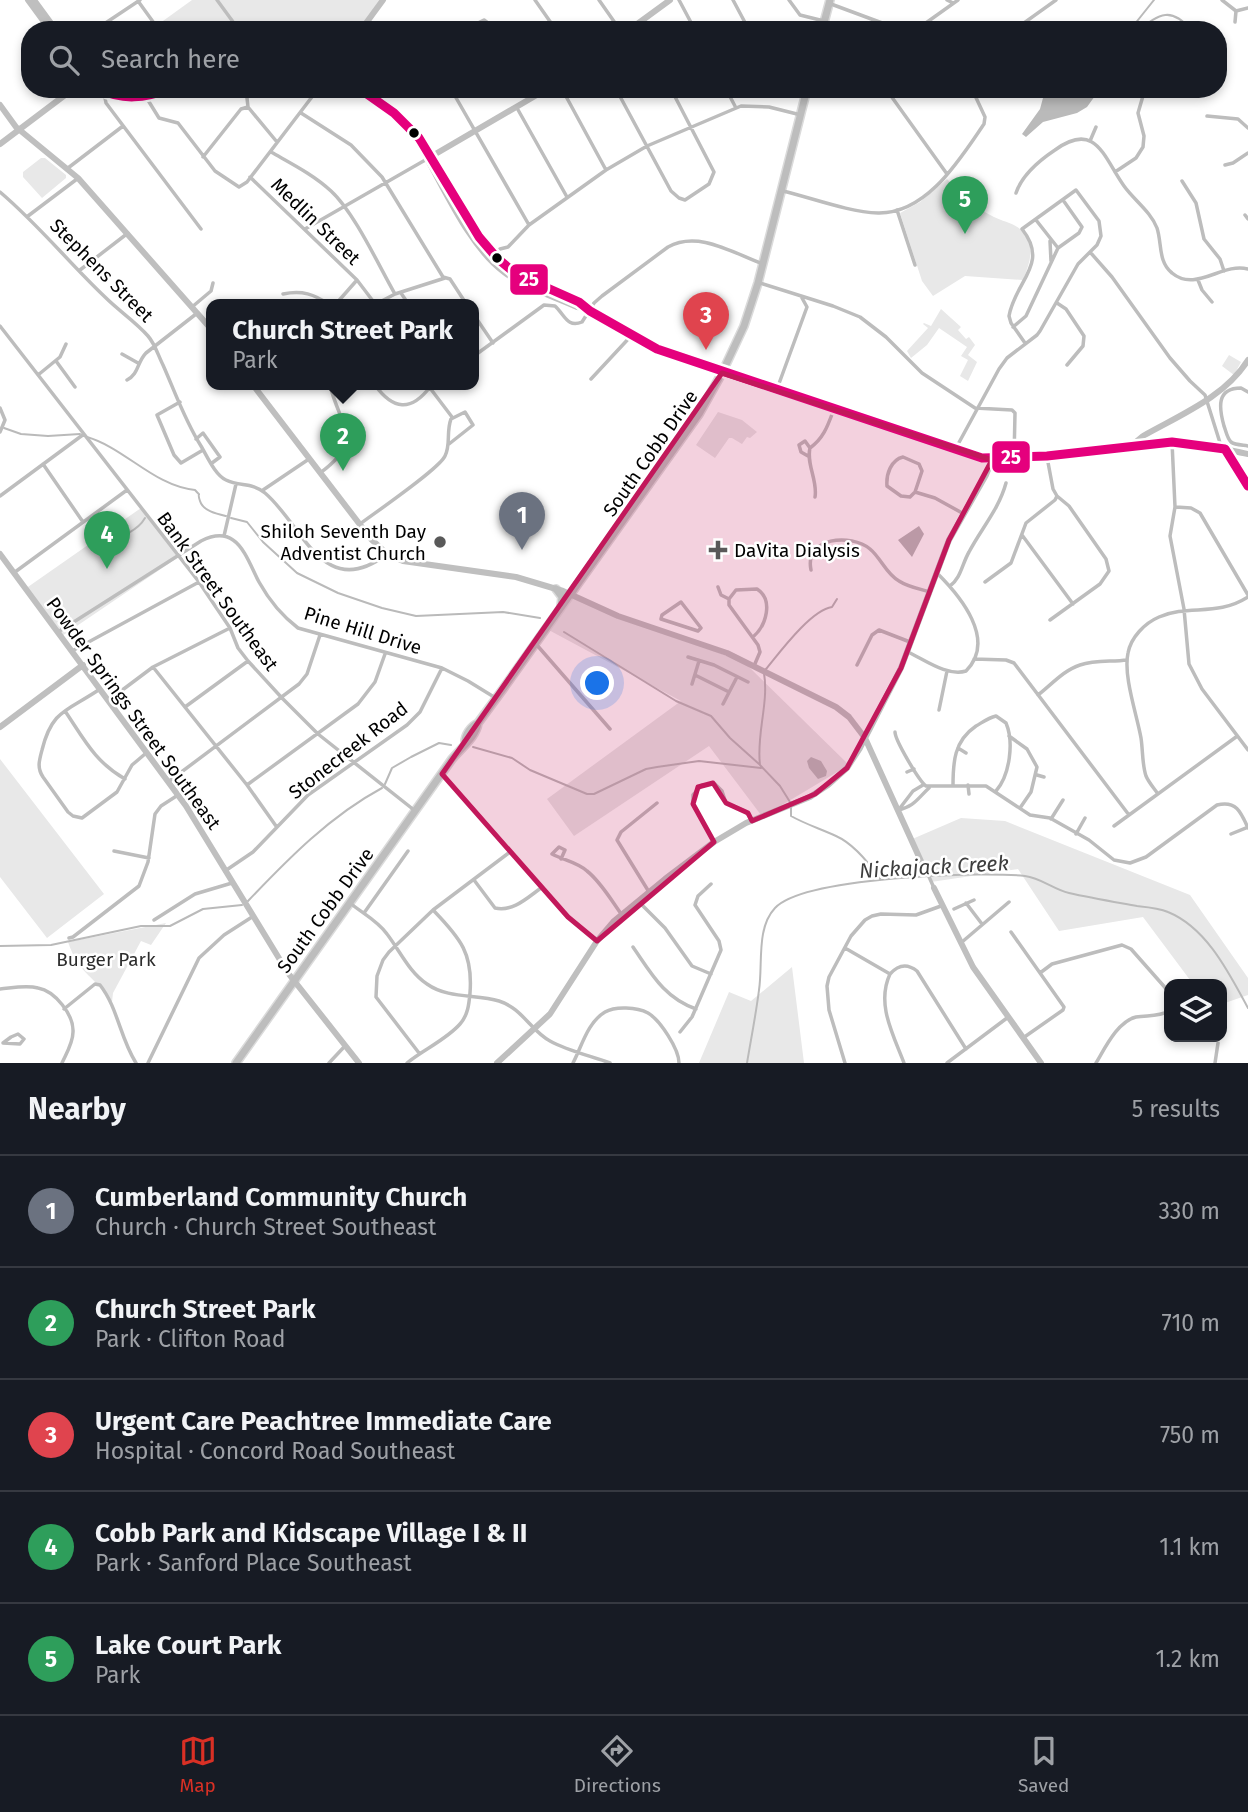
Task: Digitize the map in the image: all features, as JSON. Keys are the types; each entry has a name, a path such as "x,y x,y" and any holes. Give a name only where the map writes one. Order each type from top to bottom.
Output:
{"main road":[{"path":"824,21 829,2"},
{"name":"South Cobb Drive","path":"236,1063 465,742 465,737 536,644 699,414 744,326 758,283 805,98"},
{"path":"556,589 562,597 560,610"}],"street":[{"path":"28,0 43,21"},
{"path":"35,0 50,21"},
{"path":"217,0 232,21"},
{"path":"368,21 383,0"},
{"path":"535,0 550,21"},
{"path":"599,0 614,21"},
{"path":"679,0 690,21"},
{"path":"733,0 745,21"},
{"path":"789,0 800,15 824,21"},
{"path":"947,0 953,3"},
{"path":"928,21 958,0"},
{"path":"1026,21 1054,0"},
{"path":"1222,0 1236,11"},
{"path":"109,21 139,1 153,21"},
{"path":"644,21 666,1"},
{"path":"829,2 878,21"},
{"path":"1236,11 1248,8"},
{"path":"1235,22 1236,11"},
{"path":"0,144 61,98"},
{"path":"104,98 201,229"},
{"name":"Medlin Street","path":"147,98 161,119 180,124 220,176 236,187 242,186 250,177 357,281 372,299"},
{"path":"247,98 248,107 277,142"},
{"path":"250,177 312,98"},
{"path":"368,98 399,121 430,158"},
{"path":"375,98 406,124 479,237 497,258 516,274 579,302 667,353 992,460 1172,442 1247,451"},
{"path":"456,98 529,225"},
{"path":"305,229 532,98"},
{"path":"567,98 606,170"},
{"path":"621,98 673,194 681,199 690,198 709,184 714,175 712,165 676,98"},
{"path":"731,98 736,108"},
{"path":"892,98 947,174"},
{"path":"781,191 871,212 897,210 922,199 947,174 986,121 976,98"},
{"path":"1115,172 1136,158 1143,147 1144,136 1138,110 1141,98"},
{"path":"0,105 19,130 78,178 206,324"},
{"path":"500,249 508,247 529,225 567,197 647,146 736,108 757,105 801,115"},
{"path":"203,157 243,108 248,107"},
{"path":"516,107 567,197"},
{"path":"300,113 351,145 386,181 444,278"},
{"path":"1207,116 1238,119 1248,128"},
{"path":"68,169 123,126"},
{"path":"1090,141 1096,127"},
{"path":"1016,193 1019,185 1035,166 1064,143 1078,139 1090,141 1102,149 1115,172 1155,225 1163,260 1168,269 1182,279 1198,280 1234,268 1248,269"},
{"path":"271,151 332,191 344,206 395,295"},
{"path":"1226,165 1248,153"},
{"path":"28,216 78,178"},
{"path":"1182,181 1196,203 1203,236 1220,260 1224,271"},
{"path":"955,450 1003,362 1026,343 1040,331 1078,264 1101,236 1099,221 1076,190 1022,229 1033,245 1034,256 1011,309 1010,320 1026,343"},
{"name":"Stephens Street","path":"0,192 28,216 107,299 149,337 196,439 225,480 236,484 255,485 263,490"},
{"path":"1013,327 1026,316 1058,248 1083,229 1063,200"},
{"path":"897,210 915,265"},
{"path":"1036,219 1058,248"},
{"path":"80,270 128,233"},
{"path":"1050,239 1051,263"},
{"path":"479,353 544,305 555,306 569,323 584,321 588,309 601,296 680,241 703,242 763,264"},
{"path":"1090,252 1112,277 1170,358 1202,391 1223,449 1248,485"},
{"path":"387,299 444,278 450,279 463,299"},
{"path":"1198,280 1212,302"},
{"path":"338,299 357,281"},
{"path":"190,308 211,291 213,283"},
{"path":"758,283 844,309 886,337 922,373 978,408 1008,409 1015,413 1014,459"},
{"path":"283,294 305,292 322,299"},
{"path":"401,293 405,299"},
{"path":"777,390 807,307 801,296"},
{"path":"1057,302 1066,309 1084,336 1083,346 1067,365"},
{"path":"127,380 136,373 143,355 196,314"},
{"path":"479,322 493,343"},
{"name":"Bank Street Southeast","path":"0,326 180,556 230,628 238,648 248,661 318,734 416,811"},
{"path":"591,379 621,350 632,334"},
{"path":"38,375 56,361 66,344"},
{"path":"122,354 139,364"},
{"path":"1137,446 1137,441 1143,436 1231,383 1248,360"},
{"path":"56,361 75,387"},
{"path":"1247,451 1229,440 1219,407 1224,395 1238,387 1248,392"},
{"path":"257,390 360,524 387,554 409,562 516,577 556,589 618,616 720,650 831,704 849,717 866,738 925,870 973,967 1039,1062"},
{"path":"320,473 341,455 346,440 331,390"},
{"path":"380,390 390,400 402,406 410,405 426,390"},
{"path":"433,390 452,417"},
{"path":"180,402 157,415 174,455 181,463 203,450"},
{"path":"0,408 5,420 0,432"},
{"path":"815,497 816,488 808,456 810,447 819,441 825,432 834,408"},
{"path":"360,524 442,461 449,444 448,428 452,417 464,412 473,425 449,444"},
{"path":"1214,424 1223,422"},
{"path":"196,439 203,433 220,457 212,463"},
{"path":"0,496 84,435"},
{"path":"808,456 799,448 802,442 806,441 810,447"},
{"path":"1172,442 1175,507 1170,536 1184,613 1187,652 1192,672 1236,737 1248,750"},
{"path":"1237,466 1238,459 1247,451"},
{"path":"1047,456 1057,496 1069,506 1107,559 1109,566 1104,581 1050,620"},
{"path":"903,457 921,467 915,492 905,497 887,486 891,466 899,458 903,457"},
{"path":"309,459 263,490 273,499 313,552 332,566 350,570 361,568 387,554"},
{"path":"498,1063 536,1029 554,1008 597,941 638,901 714,842 752,821 820,791 839,776 866,738 908,652 949,540 992,460"},
{"path":"43,464 83,522"},
{"path":"950,586 957,581 968,554 1002,496 1006,483"},
{"path":"58,632 205,539 224,537 236,484"},
{"path":"272,484 273,499"},
{"path":"13,573 127,490"},
{"path":"915,492 935,498 964,514"},
{"path":"985,582 1011,563 1026,523 1057,496"},
{"path":"1158,794 1146,774 1130,689 1128,653 1136,636 1149,623 1168,614 1229,607 1248,596 1200,513 1191,508 1175,507"},
{"path":"1022,535 1073,604"},
{"name":"Pine Hill Drive","path":"224,537 237,544 259,583 282,614 298,628 442,668 496,698"},
{"path":"811,570 810,557 822,543 835,540 856,543 870,549 897,580 930,593"},
{"name":"Powder Springs Street Southeast","path":"0,554 178,795 294,981 359,1063"},
{"path":"908,652 947,671 960,673 966,671 974,659 977,642 975,625 965,605 937,573"},
{"path":"72,651 199,582"},
{"path":"719,587 720,595 729,599"},
{"path":"729,599 739,589 757,589 764,594 765,618 761,629 753,638"},
{"path":"729,599 731,607 760,652 754,666"},
{"path":"681,602 701,628 698,631 677,624 661,619 662,615 681,602"},
{"path":"674,635 677,624"},
{"path":"109,700 153,667 230,628"},
{"path":"857,665 872,635 879,630 912,643"},
{"path":"168,782 304,679 320,635"},
{"path":"536,644 610,729"},
{"path":"713,665 720,650"},
{"path":"247,785 361,701 375,682 385,654"},
{"path":"688,657 713,665 748,682"},
{"path":"974,659 1006,660 1014,663 1129,815"},
{"path":"1038,695 1079,665 1128,659"},
{"path":"184,707 248,661"},
{"path":"692,684 699,661"},
{"path":"0,725 82,664"},
{"path":"153,667 247,785 275,826"},
{"name":"Stonecreek Road","path":"226,871 253,852 275,826 308,795 407,726 420,712 442,668"},
{"path":"939,710 947,671"},
{"path":"695,675 729,692"},
{"path":"723,704 737,677"},
{"path":"100,689 65,711 48,727 39,768 68,812 76,817 88,815 117,792 132,765 147,752"},
{"path":"65,711 102,764 125,779"},
{"path":"953,786 952,753 967,733 993,716 999,716 1006,723 1009,736 1007,770 996,791"},
{"path":"895,732 895,743 905,752 923,785 929,788 982,785 996,791 1019,809 1034,816 1051,819 1089,840 1114,860 1122,863 1136,862 1223,804 1231,804 1239,810 1248,827 1231,834"},
{"path":"1009,736 1027,749 1036,763 1037,775 1028,798 1019,809"},
{"path":"1114,826 1236,737"},
{"path":"905,752 911,748"},
{"path":"958,748 966,753"},
{"path":"907,772 914,769"},
{"path":"442,774 541,888 568,917 597,941"},
{"path":"1037,775 1044,776"},
{"path":"714,842 693,804 693,795 702,785 715,785 722,791 729,806 745,811 752,821"},
{"path":"898,810 913,791 923,785"},
{"path":"968,785 969,794"},
{"path":"898,810 911,807 929,788"},
{"path":"918,790 922,796"},
{"path":"69,938 74,937 136,889 144,879 157,810 178,795"},
{"path":"1051,819 1063,800"},
{"path":"649,892 617,840 621,832 657,803"},
{"path":"1076,834 1085,818"},
{"path":"561,859 565,850 559,846 551,854 561,859 586,870 622,915"},
{"path":"114,851 149,858"},
{"path":"363,914 408,851"},
{"path":"419,1053 376,997 380,965 395,946 433,910 510,852"},
{"path":"474,880 495,908 503,909 525,900 541,888"},
{"path":"154,920 195,894 232,883"},
{"path":"680,1032 696,1009 721,950 719,941 695,905 698,896 711,884"},
{"path":"954,909 974,900"},
{"path":"638,901 665,928 692,966 711,974"},
{"path":"961,943 1009,902"},
{"path":"350,903 380,925 425,984 445,993 470,995 504,1003 514,1008 550,1041 610,1063"},
{"path":"966,903 982,924"},
{"path":"845,1063 830,1010 827,986 845,948 865,919 881,914 916,915 942,905"},
{"path":"407,1063 444,1038 463,1021 470,995 472,975 468,957 433,910"},
{"path":"148,1063 199,958 224,935 252,917"},
{"path":"1011,932 1064,1009 1023,1038"},
{"path":"1040,973 1052,964 1122,945 1131,949 1164,986"},
{"path":"634,947 666,993 681,1004 696,1009"},
{"path":"845,948 890,974"},
{"path":"904,1063 884,1004 884,992 890,974 902,966 918,971 966,1049"},
{"path":"64,1009 92,987 100,985 112,1002 125,1043 136,1063"},
{"path":"0,989 41,988 52,994 72,1022 73,1033 62,1063"},
{"path":"573,1063 588,1030 601,1015 607,1011 628,1008 652,1015 677,1049 679,1063"},
{"path":"1096,1063 1114,1035 1128,1020 1164,1014"},
{"path":"947,1063 1008,1018"},
{"path":"14,1035 23,1037 23,1042 18,1045 2,1044 14,1035"},
{"path":"1215,1063 1218,1043"},
{"path":"329,1063 346,1046"}],"highlighted area":[{"path":"722,373 992,460 949,540 901,668 847,768 815,794 752,821 748,813 726,803 713,783 698,787 693,804 714,842 597,941 568,917 442,774"}],"green space":[{"path":"192,0 383,0 368,21 163,21"},
{"path":"41,158 45,158 66,175 66,178 42,198 23,177 23,172"},
{"path":"947,179 981,209 1017,227 1025,235 1029,241 1030,253 1023,280 965,276 933,296 922,281 900,213 920,202"},
{"path":"941,309 961,327 958,330 966,339 969,337 975,345 968,355 977,362 968,381 960,376 968,360 961,356 967,347 939,328 927,345 911,358 907,351 928,328 923,324 931,326"},
{"path":"1229,355 1241,362 1234,375 1222,366"},
{"path":"718,412 742,420 757,432 750,438 747,437 742,444 729,438 715,458 696,445"},
{"path":"141,508 180,556 62,636 25,589"},
{"path":"568,593 745,663 849,765 761,815 709,746 574,836 547,799 681,701 545,628"},
{"path":"0,759 104,894 47,938 0,877"},
{"path":"961,818 1005,821 1190,895 1248,978 1248,995 1227,1002 1227,979 1189,979 1143,917 1059,931 1018,869 931,882 910,840"},
{"name":"Burger Park","path":"166,923 151,945 141,941 113,993 112,1002 77,962 68,942"},
{"path":"792,967 804,1063 699,1063 729,992 751,1001"}],"shaded area":[{"path":"1043,98 1094,98 1087,107 1077,113 1043,122 1026,137 1022,134 1040,109"},
{"path":"919,526 924,534 912,557 898,540"},
{"path":"811,757 821,761 827,771 826,776 818,779 809,768 807,761"}],"waterway":[{"path":"1137,21 1154,0"},
{"path":"1152,21 1165,15 1182,21"},
{"path":"4,428 21,434 80,434"},
{"path":"87,437 114,449 166,482 195,490 204,507 226,516"},
{"path":"98,545 130,532 145,518"},
{"path":"231,518 247,522 263,542 297,573 338,593 382,608 416,616 503,612 540,618"},
{"path":"766,669 806,623 832,607 837,599"},
{"path":"564,632 676,701 711,716 730,738 759,764"},
{"path":"764,673 760,765 780,786 790,802"},
{"path":"385,784 392,768 439,743 451,745"},
{"path":"473,747 512,758 530,770 587,794 594,794 646,769 657,767 699,761 761,768"},
{"path":"248,901 327,825 382,788"},
{"path":"791,807 791,816 849,844 866,860 880,879"},
{"name":"Nickajack Creek","path":"747,1063 759,990 761,947 765,926 775,908 792,898 820,889 894,878 1025,876 1069,893 1164,911 1182,919 1205,940 1225,966 1248,1008"},
{"path":"0,946 51,945 141,926 170,926 203,909 242,905"}],"transit line":[{"name":"25","path":"373,98 394,113 419,138 479,237 497,258 516,274 579,302 657,349 982,458 1047,456 1172,442 1225,449 1248,486"}],"place":[{"name":"Lake Court Park","path":"965,234"},
{"name":"Urgent Care Peachtree Immediate Care","path":"706,350"},
{"name":"Church Street Park","path":"343,471"},
{"name":"Shiloh Seventh Day Adventist Church","path":"440,542"},
{"name":"Cumberland Community Church","path":"522,550"},
{"name":"DaVita Dialysis","path":"718,550"},
{"name":"Cobb Park and Kidscape Village I & II","path":"107,569"}]}
